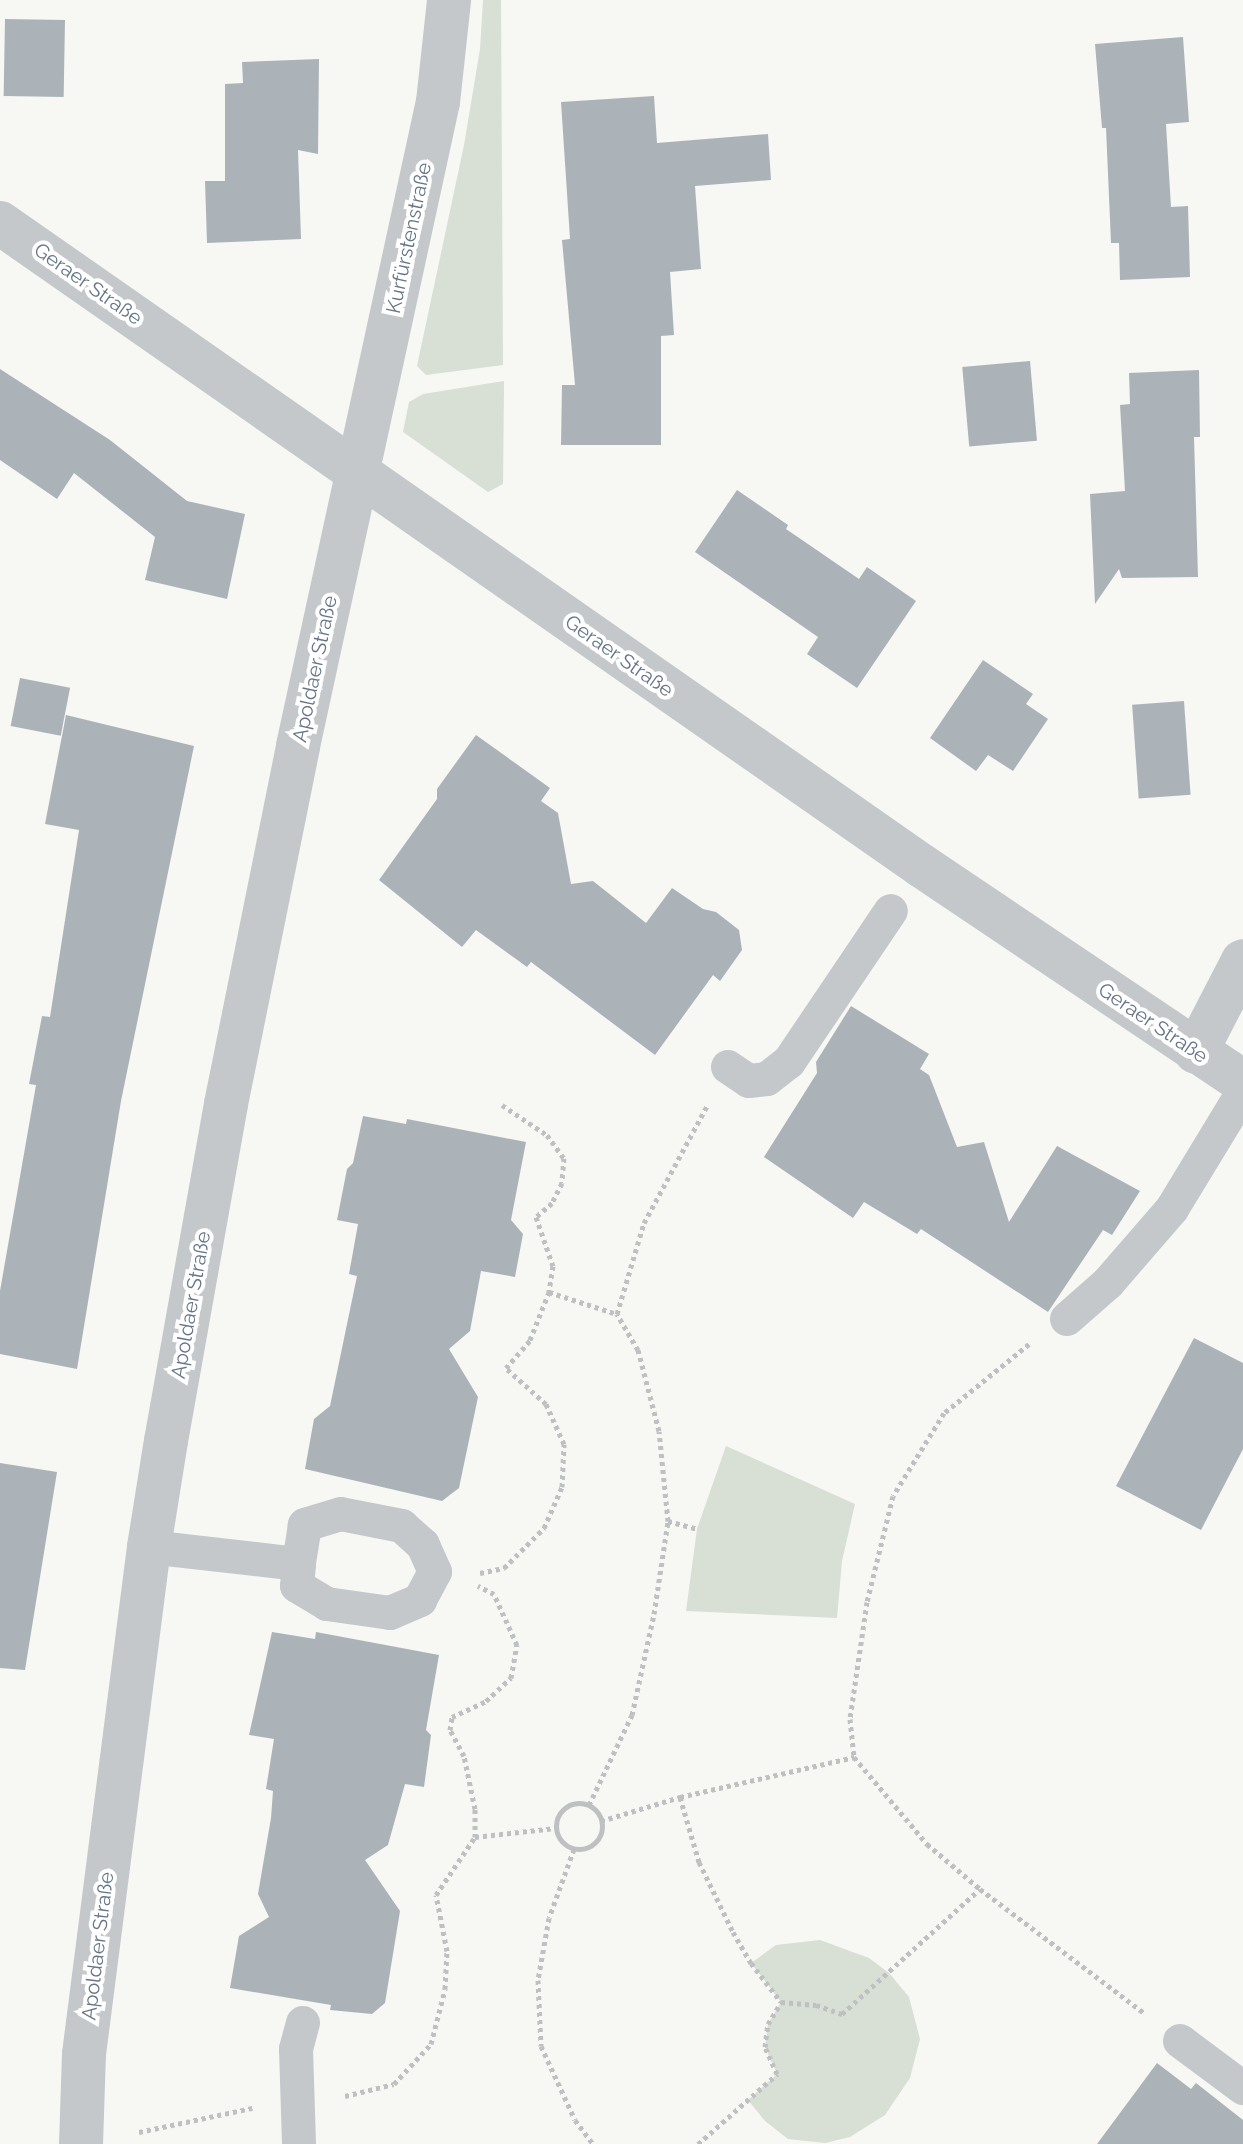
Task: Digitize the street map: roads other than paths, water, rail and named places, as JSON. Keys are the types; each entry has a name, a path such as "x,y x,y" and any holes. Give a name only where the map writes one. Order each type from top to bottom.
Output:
{"street":[{"name":"Kurfürstenstraße","path":"358,475 438,102 449,0"},
{"name":"Geraer Straße","path":"0,223 358,475 1243,1082"},
{"name":"Apoldaer Straße","path":"81,2144 84,2054 149,1547 226,1104 298,746 358,475"},
{"path":"1196,1052 1243,961"}],"lane":[{"path":"728,1067 749,1081 767,1079 789,1062 891,911"},
{"path":"1067,1319 1108,1283 1172,1209 1243,1092"},
{"path":"341,1514 402,1526 423,1545 447,1575 420,1600 390,1613 327,1604 297,1586 299,1564 305,1525 341,1514"},
{"path":"149,1547 299,1564"},
{"path":"299,2144 296,2049 303,2023"},
{"path":"1180,2041 1243,2088"}]}
